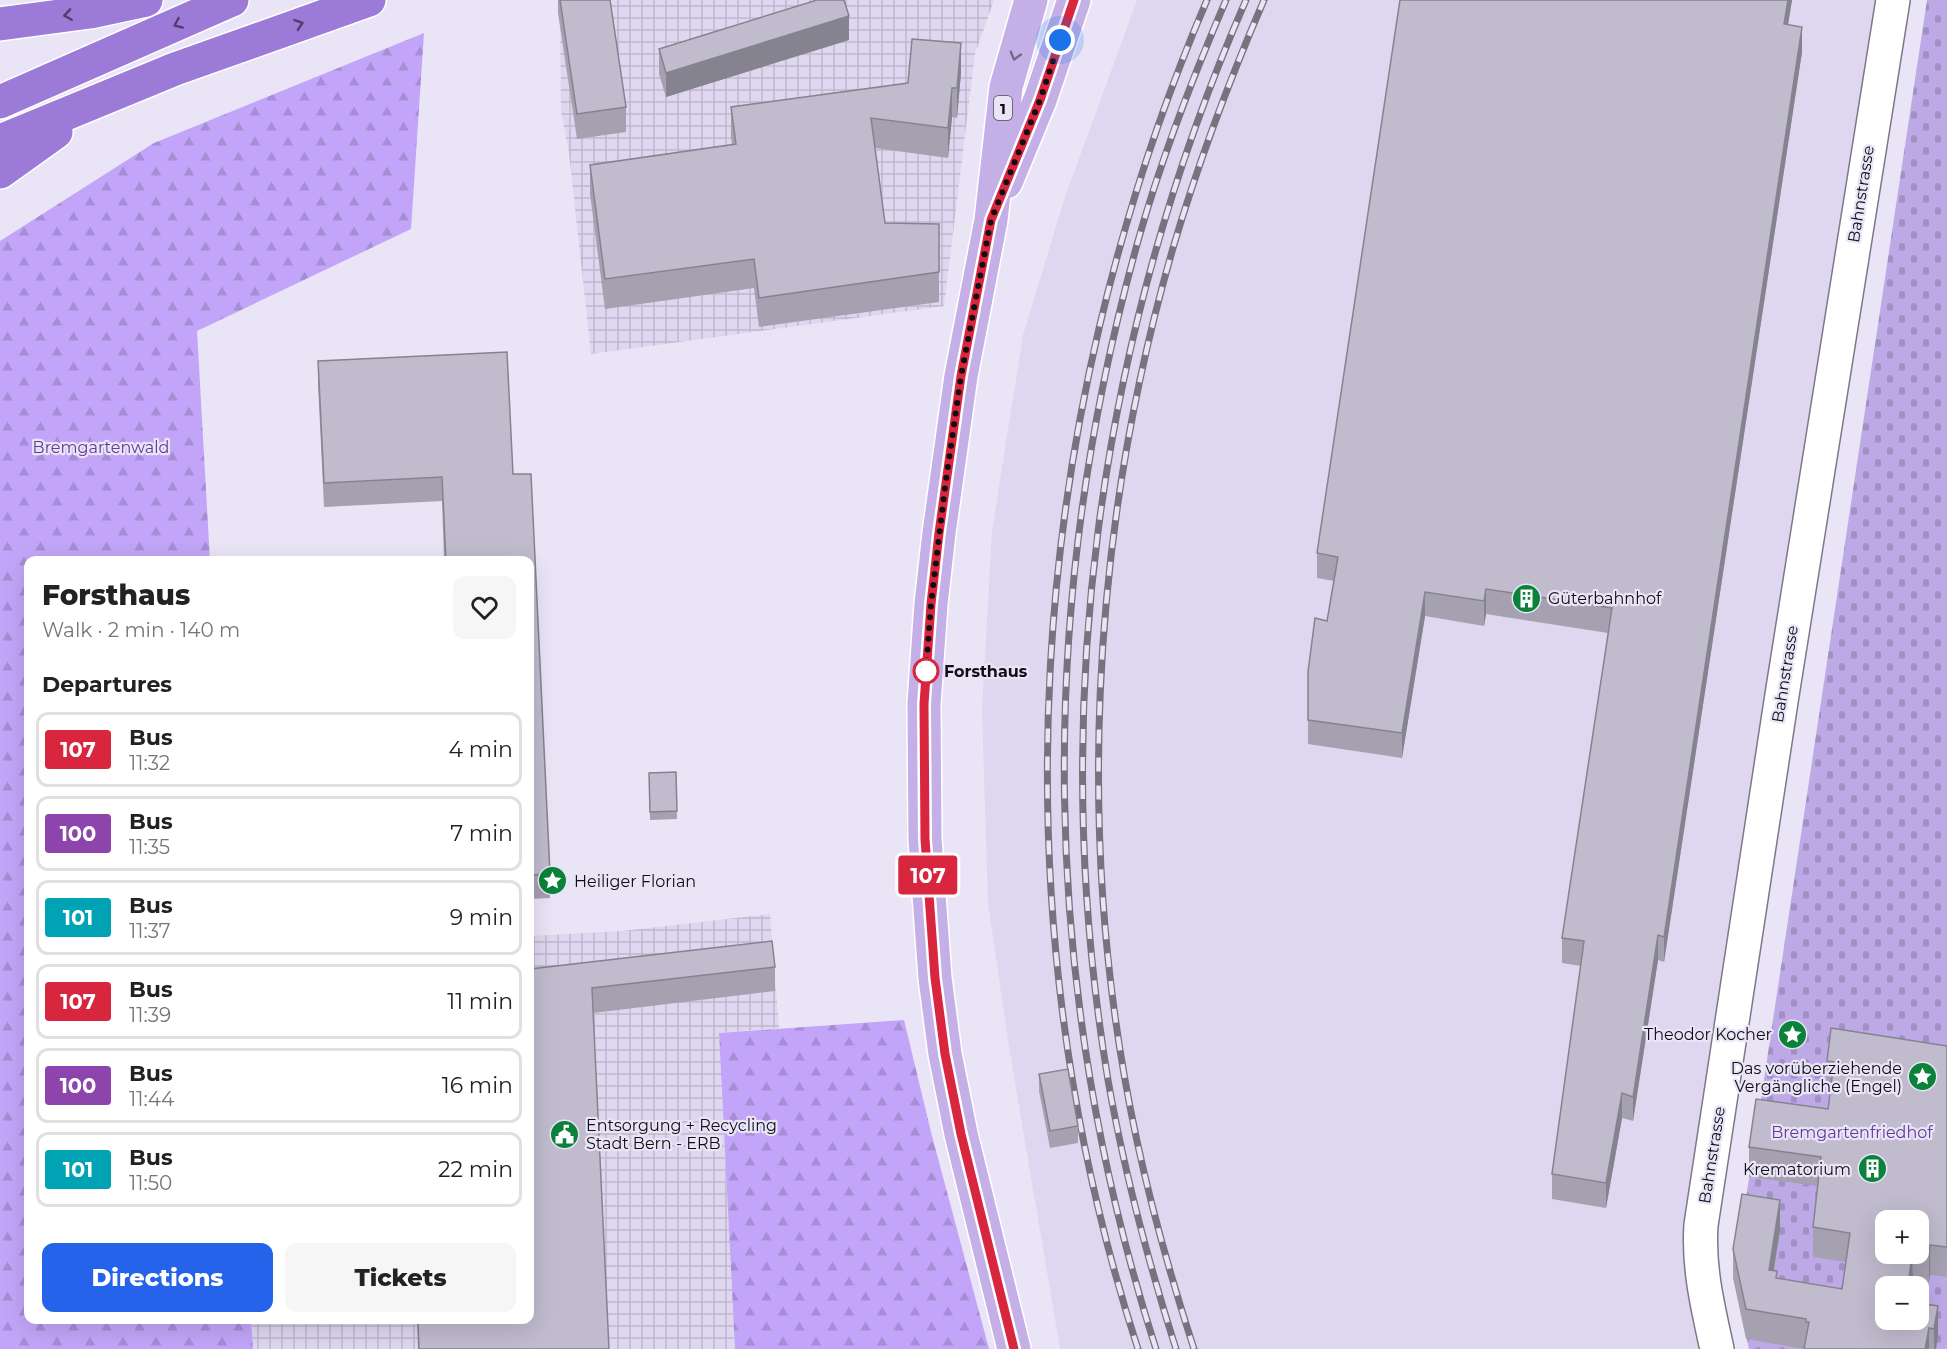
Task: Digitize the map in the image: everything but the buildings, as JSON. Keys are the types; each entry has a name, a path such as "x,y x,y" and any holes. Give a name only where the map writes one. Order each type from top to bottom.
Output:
{"highway":[{"path":"0,24 90,12 146,0"},
{"path":"0,102 232,0"},
{"path":"0,141 107,96 369,0"},
{"path":"0,172 107,96"}],"main road":[{"name":"1","path":"1014,1349 961,1134 945,1054 935,978 925,839 924,704 939,533 961,376 991,220 1006,87 1031,0"},
{"name":"1","path":"991,220 1040,100 1074,0"}],"street":[{"name":"Bahnstrasse","path":"1717,1349 1703,1282 1699,1250 1701,1225 1786,667 1893,0"}],"shaded area":[{"path":"585,0 994,0 975,54 944,306 591,354 569,153 561,112 560,4"},
{"path":"1137,0 1893,0 1704,1203 1717,1349 1060,1349 1009,1047 988,903 982,710 992,531 1023,335 1065,197"},
{"path":"770,914 779,1028 719,1033 735,1349 253,1349 251,1324 534,1324 534,936 622,931"}],"green space":[{"name":"Bremgartenfriedhof","path":"1927,0 1947,0 1947,1349 1749,1349 1734,1278"},
{"name":"Bremgartenwald","path":"424,33 411,229 197,331 210,556 24,556 24,1324 251,1324 253,1349 0,1349 0,241 154,143"},
{"path":"904,1020 931,1132 989,1349 735,1349 719,1033"}],"railway":[{"path":"1138,1349 1092,1182 1062,1012 1049,840 1050,668 1067,497 1099,328 1146,162 1207,0"},
{"path":"1156,1349 1117,1212 1089,1074 1072,936 1064,796 1068,657 1081,518 1104,379 1138,241 1157,180 1189,89 1226,0"},
{"path":"1176,1349 1138,1216 1121,1148 1108,1080 1090,942 1083,804 1086,667 1098,530 1121,394 1153,261 1195,129 1246,0"},
{"path":"1194,1349 1149,1193 1117,1030 1104,918 1099,805 1100,692 1109,579 1124,467 1145,357 1173,248 1193,185 1226,92 1264,0"}],"bus line":[{"name":"107","path":"1014,1349 961,1134 945,1054 935,978 925,839 924,704 939,533 961,376 991,220 1040,100 1074,0"}],"place":[{"name":"Güterbahnhof","path":"1527,598"},
{"name":"Forsthaus","path":"926,671"},
{"name":"Heiliger Florian","path":"553,881"},
{"name":"Theodor Kocher","path":"1793,1034"},
{"name":"Das vorüberziehende Vergängliche (Engel)","path":"1923,1077"},
{"name":"Entsorgung + Recycling Stadt Bern - ERB","path":"565,1134"},
{"name":"Krematorium","path":"1872,1169"}],"route":[{"path":"926,671 931,604 945,487 961,376 991,220 1040,100 1060,40"}]}
